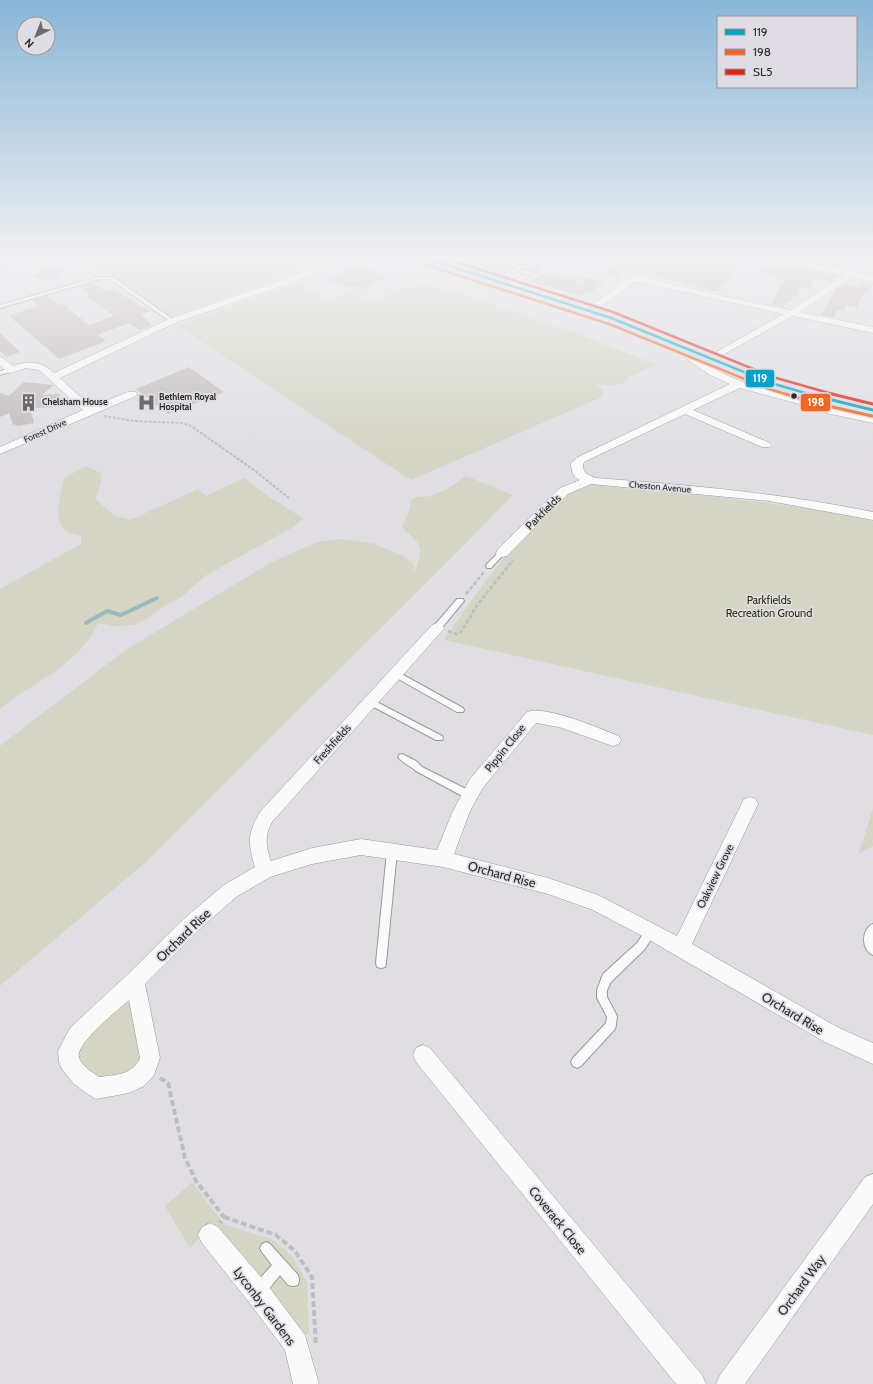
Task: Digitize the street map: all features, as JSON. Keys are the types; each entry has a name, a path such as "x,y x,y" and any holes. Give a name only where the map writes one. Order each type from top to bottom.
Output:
{"highway":[{"path":"628,324 767,381 824,401 873,410"}],"street":[{"path":"53,377 167,324"},
{"path":"771,324 704,356 691,358 699,364 739,384 779,396 824,401 830,411 873,420"},
{"path":"843,324 873,330"},
{"path":"0,360 11,370 25,365 42,367 90,411"},
{"path":"590,480 581,476 577,471 577,463 579,461 739,384"},
{"name":"Forest Drive","path":"0,450 132,394"},
{"path":"684,410 766,445"},
{"name":"Cheston Avenue","path":"590,480 772,498 829,506 873,516"},
{"name":"Parkfields","path":"502,553 564,491 590,480"},
{"name":"Freshfields","path":"265,871 256,843 257,833 262,822 273,808 437,628"},
{"name":"Pippin Close","path":"443,858 459,814 469,795 476,784 532,716 560,721 613,740"},
{"name":"Oakview Grove","path":"681,948 750,804"},
{"name":"Orchard Rise","path":"147,1069 140,1076 126,1084 96,1088 80,1076 69,1062 68,1051 77,1035 135,981 194,922 230,891 265,871 312,856 361,847 443,858 505,873 598,903 651,931 832,1035 873,1054"},
{"path":"135,981 150,1058 147,1069"},
{"name":"Coverack Close","path":"423,1055 693,1384"},
{"name":"Orchard Way","path":"729,1384 873,1185"},
{"name":"Lyconby Gardens","path":"210,1235 257,1292 296,1344 306,1384"}],"lane":[{"path":"0,373 11,370"},
{"path":"489,566 502,553"},
{"path":"437,628 460,601"},
{"path":"396,674 460,710"},
{"path":"371,702 439,738"},
{"path":"402,757 414,763 419,769 469,795"},
{"path":"382,963 392,851"},
{"path":"873,929 868,939 873,950"},
{"path":"577,1062 611,1025 612,1016 602,998 602,990 607,978 640,946 651,931"},
{"path":"266,1248 293,1280"},
{"path":"257,1292 280,1265"}],"path":[{"path":"90,411 108,417 133,421 171,422 191,426 254,470 289,498"},
{"path":"437,628 457,634 461,632 478,604 513,560 510,556 502,553"},
{"path":"460,601 489,566"},
{"path":"147,1069 168,1083 185,1158 196,1181 224,1217 210,1235"}],"green space":[{"path":"184,324 548,324 656,365 629,377 625,382 618,385 594,385 603,390 602,397 411,480 177,326"},
{"path":"700,360 752,381 799,397 774,392 748,384 711,367"},
{"path":"86,466 101,473 101,483 95,499 114,515 130,520 198,489 206,496 244,478 271,498 303,518 293,527 205,576 180,598 141,622 133,625 113,626 98,623 90,638 68,662 0,709 0,589 81,544 81,536 70,533 63,528 58,514 64,478"},
{"path":"466,476 513,495 147,861 0,986 0,746 124,651 272,562 317,542 342,539 375,544 405,557 413,564 415,571 420,556 419,546 402,527 409,511 412,499 416,497 430,496 440,492"},
{"name":"Parkfields Recreation Ground","path":"592,485 768,503 873,521 873,735 444,640 470,602 506,555 568,493"},
{"path":"873,808 873,846 859,853"},
{"path":"132,998 143,1056 131,1074 102,1079 87,1071 78,1058 76,1049 123,999"},
{"path":"192,1182 224,1224 273,1240 292,1256 307,1282 309,1333 302,1336 267,1285 212,1222 190,1248 165,1206"}],"building":[{"path":"18,324 87,324 89,325 93,324 127,324 97,335 106,341 59,359"},
{"path":"130,324 150,324 152,326 139,330"},
{"path":"0,333 20,352 6,357 0,351"},
{"path":"189,367 224,392 168,414 136,389"},
{"name":"Chelsham House","path":"24,382 54,385 42,395 60,394 56,407 30,408 34,423 17,426 16,424 13,425 9,413 0,417 0,393 9,396"}],"waterway":[{"path":"86,623 107,611 121,615 157,598"}],"transit line":[{"name":"198","path":"608,324 769,389 824,405 872,416"},
{"name":"119","path":"625,324 771,383 826,399 873,410"},
{"name":"SL5","path":"642,324 773,377 873,404"}],"place":[{"name":"Chelsham House","path":"29,402"},
{"name":"Bethlem Royal Hospital","path":"146,402"}]}
